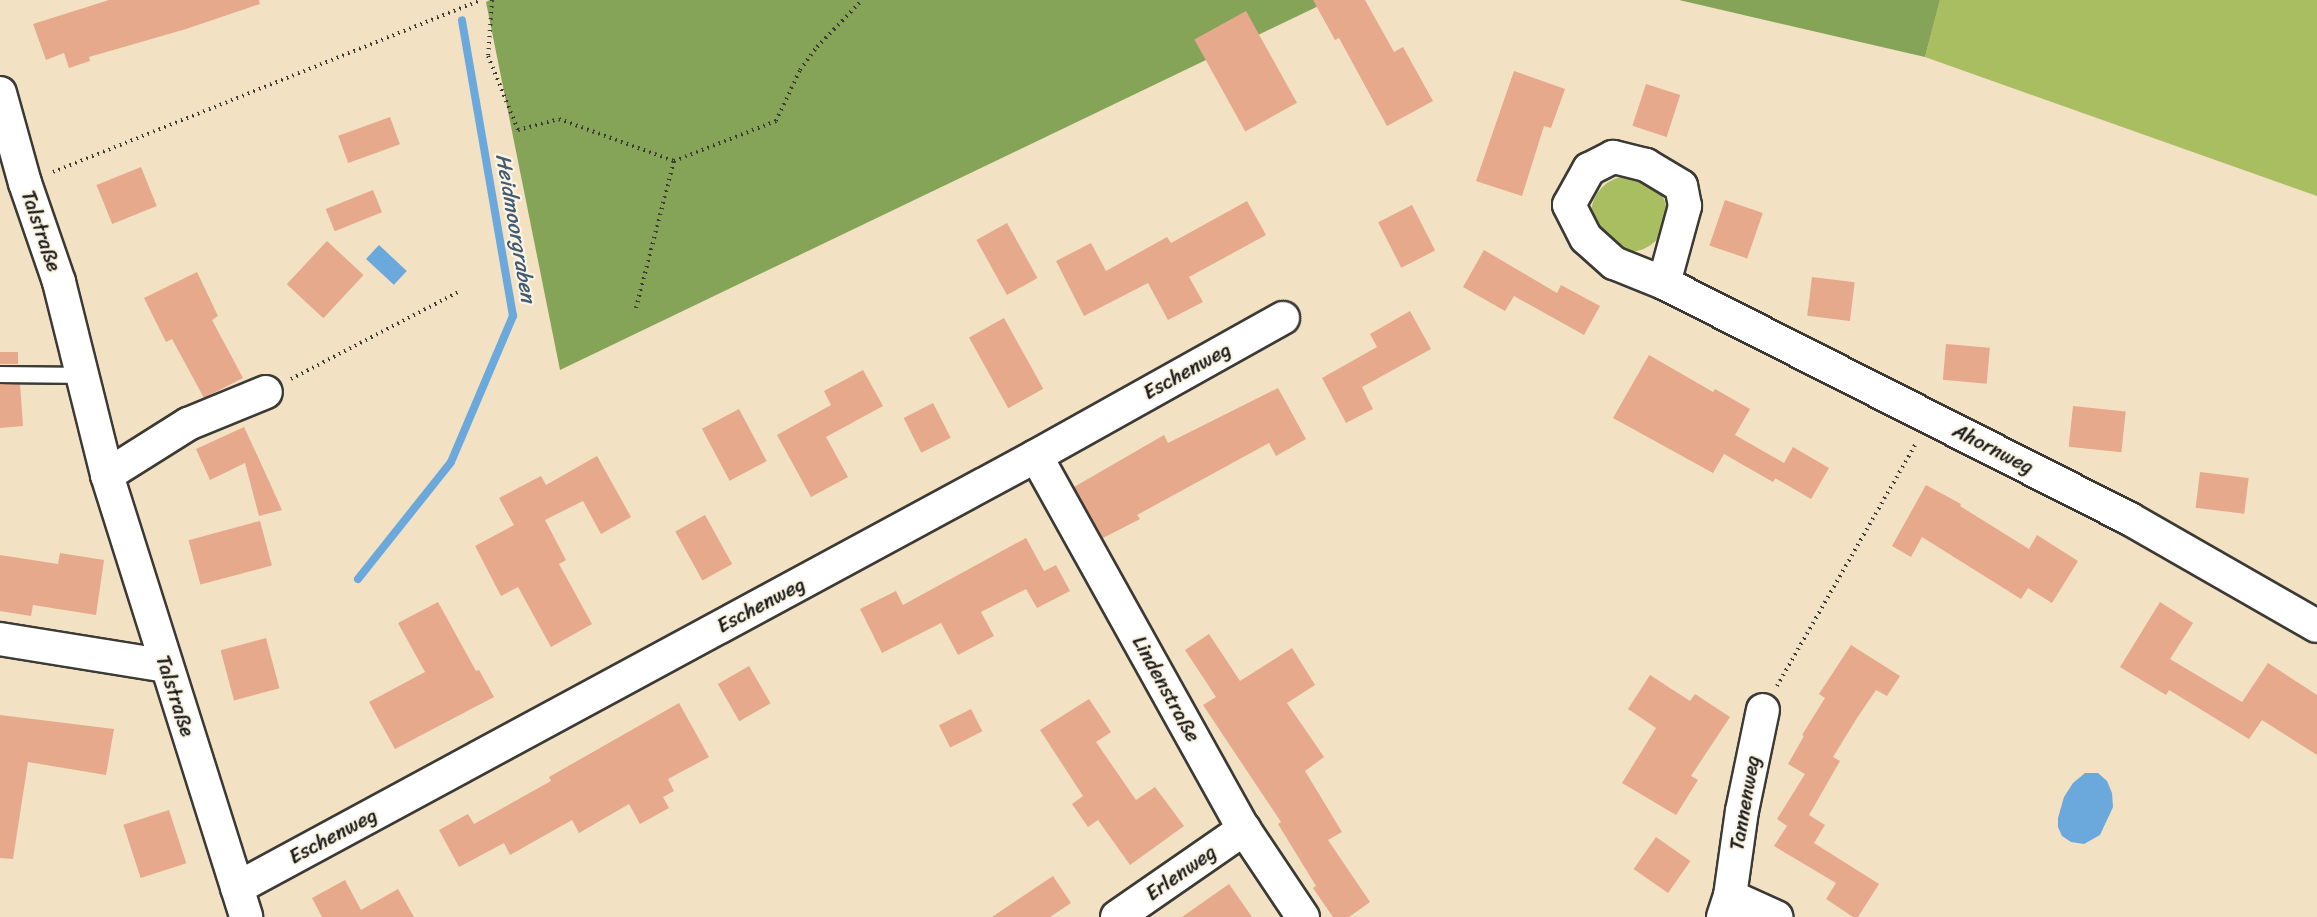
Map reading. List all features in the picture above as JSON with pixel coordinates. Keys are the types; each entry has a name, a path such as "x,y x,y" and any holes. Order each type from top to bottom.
{"street":[{"name":"Talstraße","path":"0,93 25,183 59,282 106,475 241,903"},
{"name":"Ahornweg","path":"1664,282 2130,519 2317,626"},
{"name":"Eschenweg","path":"241,903 1282,318"},
{"path":"106,475 188,424 266,392"},
{"name":"Lindenstraße","path":"1036,456 1244,829 1303,917"},
{"path":"0,639 166,666"},
{"name":"Tannenweg","path":"1763,710 1742,811 1726,906 1776,917"},
{"name":"Erlenweg","path":"1117,917 1244,829"}],"lane":[{"path":"0,374 81,375"}],"path":[{"path":"25,183 481,0"},
{"path":"492,0 488,56 518,130 559,119 674,161 776,121 800,70 817,47 862,0"},
{"path":"636,308 674,161"},
{"path":"266,392 458,292"},
{"path":"1763,710 1931,418"}],"green space":[{"path":"490,0 1331,0 560,370 486,2"},
{"path":"1679,0 1940,0 1925,57"},
{"path":"1940,0 2317,0 2317,196 1925,57"},
{"path":"1622,176 1636,176 1650,182 1661,193 1667,207 1664,229 1656,241 1636,252 1622,252 1608,246 1597,235 1591,221 1591,207 1597,193 1608,182"}],"water":[{"path":"379,245 407,271 394,285 366,259"},
{"path":"2085,773 2098,773 2107,781 2112,793 2113,807 2100,835 2084,844 2071,842 2062,836 2058,827 2058,818 2064,797 2073,783"}],"building":[{"path":"109,0 259,0 260,4 186,29 89,57 90,61 69,68 64,53 46,60 33,24"},
{"path":"1313,0 1365,0 1394,52 1403,47 1433,101 1387,126 1339,38 1335,40"},
{"path":"1246,11 1297,103 1245,131 1194,40"},
{"path":"1514,71 1565,89 1551,128 1544,126 1522,196 1476,181"},
{"path":"1646,84 1680,95 1667,137 1632,126"},
{"path":"390,117 400,144 348,163 338,136"},
{"path":"141,167 157,206 112,224 96,185"},
{"path":"373,190 382,212 335,231 326,209"},
{"path":"1725,200 1763,213 1747,258 1709,245"},
{"path":"1247,201 1266,235 1189,277 1203,302 1168,320 1148,283 1084,316 1056,261 1091,243 1106,271 1167,237 1171,243"},
{"path":"1412,205 1435,250 1401,268 1378,222"},
{"path":"1007,223 1038,278 1007,295 976,240"},
{"path":"327,241 364,275 323,318 287,284"},
{"path":"1484,250 1557,293 1561,285 1600,306 1584,335 1514,296 1505,311 1463,287"},
{"path":"197,272 218,316 212,320 243,378 204,398 172,339 166,342 144,298"},
{"path":"1812,277 1855,282 1850,321 1807,316"},
{"path":"1410,311 1431,349 1362,387 1373,409 1346,423 1322,378 1377,347 1370,334"},
{"path":"1004,318 1043,389 1008,408 969,337"},
{"path":"1946,344 1990,348 1987,384 1943,380"},
{"path":"0,352 18,352 18,364 0,364"},
{"path":"1649,355 1713,392 1715,389 1750,409 1735,435 1784,463 1793,447 1829,468 1811,499 1775,478 1773,482 1724,454 1713,473 1613,418"},
{"path":"863,370 883,406 826,437 848,477 811,497 777,435 831,405 824,391"},
{"path":"0,384 20,384 23,426 0,428"},
{"path":"1278,388 1306,439 1276,456 1269,443 1137,515 1140,519 1103,538 1074,487 1164,435 1168,443"},
{"path":"933,403 951,438 921,453 904,418"},
{"path":"2073,406 2126,412 2121,452 2069,447"},
{"path":"739,409 767,461 730,481 702,429"},
{"path":"244,427 282,510 259,516 245,463 210,480 196,449"},
{"path":"597,456 631,517 601,534 583,501 545,520 566,560 559,564 592,624 551,647 518,587 501,596 475,546 514,525 499,498 541,476 546,485"},
{"path":"2200,472 2249,478 2244,514 2196,508"},
{"path":"1926,485 1961,504 1960,506 2029,549 2037,535 2078,561 2052,603 2028,588 2021,599 1922,537 1911,557 1892,546"},
{"path":"705,515 732,564 702,580 675,531"},
{"path":"260,521 272,565 200,585 189,540"},
{"path":"1026,538 1044,571 1056,565 1070,591 1037,608 1026,589 981,612 994,636 958,655 941,623 882,653 860,609 896,591 903,605"},
{"path":"60,553 104,560 96,615 33,605 31,616 0,611 0,555 58,564"},
{"path":"438,602 476,671 479,670 494,697 395,749 369,702 425,672 398,623"},
{"path":"2160,602 2193,623 2170,659 2242,702 2268,663 2317,695 2317,755 2262,720 2249,739 2169,690 2166,695 2120,667"},
{"path":"1209,634 1240,681 1292,648 1315,685 1287,703 1324,757 1305,771 1342,832 1328,840 1370,902 1349,917 1333,917 1313,888 1316,886 1278,824 1281,822 1203,705 1216,697 1185,650"},
{"path":"266,638 279,688 234,700 221,650"},
{"path":"1851,645 1900,676 1887,696 1876,690 1857,718 1833,757 1840,761 1809,815 1825,825 1814,843 1879,884 1858,917 1853,917 1826,899 1836,883 1774,846 1787,826 1777,819 1805,774 1788,764 1804,736 1802,735 1825,698 1819,694"},
{"path":"749,666 770,703 739,721 718,684"},
{"path":"1650,675 1690,701 1695,694 1730,717 1691,776 1698,780 1676,815 1622,783 1656,728 1628,709"},
{"path":"1089,699 1111,732 1096,742 1136,800 1155,787 1184,826 1130,865 1098,820 1088,827 1072,804 1083,796 1040,730"},
{"path":"679,703 709,757 668,779 674,791 663,797 669,808 640,824 629,804 579,833 572,820 510,855 504,843 459,867 439,830 468,814 474,824 551,781 549,777"},
{"path":"971,709 982,731 950,748 939,725"},
{"path":"0,715 114,729 106,775 28,762 13,859 0,858"},
{"path":"169,810 186,863 141,878 123,825"},
{"path":"1656,837 1690,861 1668,893 1634,869"},
{"path":"1053,876 1071,903 1050,917 992,917"},
{"path":"345,880 361,910 398,889 414,917 322,917 312,898"},
{"path":"1229,884 1252,917 1182,917"}],"waterway":[{"name":"Heidmoorgraben","path":"358,579 451,462 513,316 462,20"}]}
